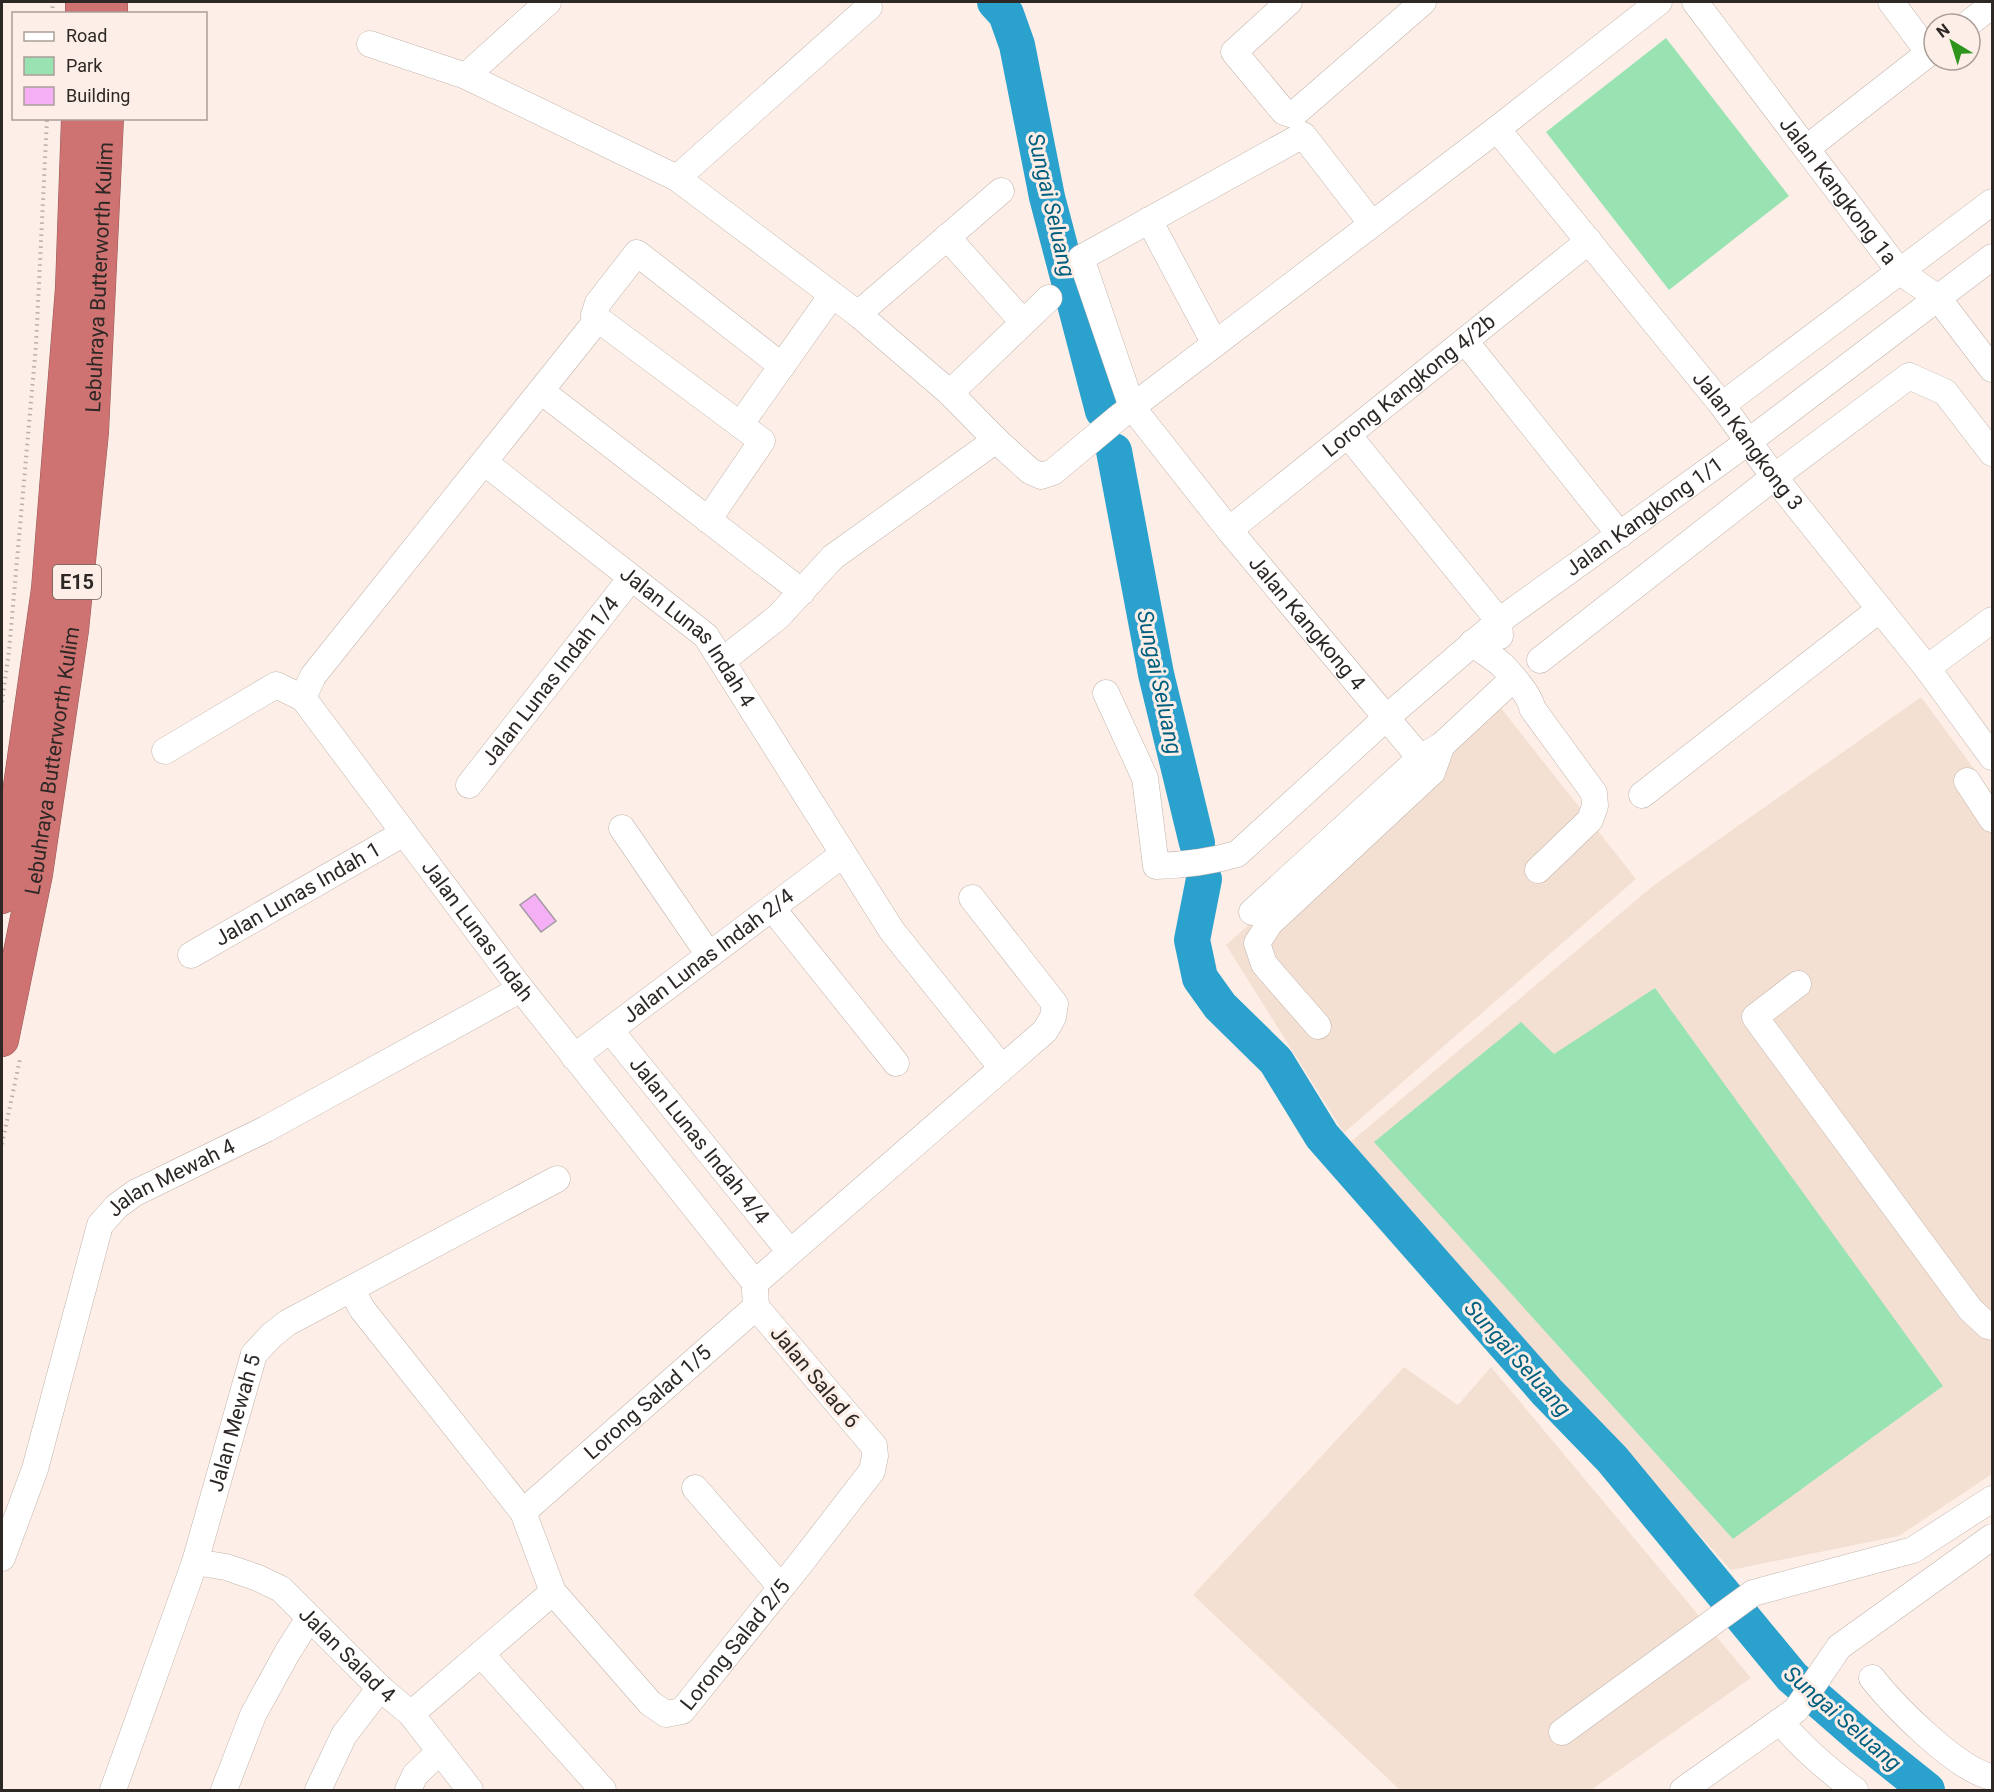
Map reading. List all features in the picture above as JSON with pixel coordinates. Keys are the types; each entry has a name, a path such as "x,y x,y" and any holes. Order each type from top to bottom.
{"highway":[{"name":"Lebuhraya Butterworth Kulim","path":"2,897 11,849 48,589 72,288 78,120"},
{"name":"Lebuhraya Butterworth Kulim","path":"2,1040 36,874 72,630 92,432 107,120"}],"street":[{"path":"466,76 548,2"},
{"path":"1288,2 1234,52 1284,112 1293,115 1423,2"},
{"path":"370,44 466,76 677,178 858,314 950,393 1030,471 1041,476 1053,472 1126,412 1497,129 1659,2"},
{"name":"Jalan Kangkong 1a","path":"1695,2 1899,272 1938,298 1992,369"},
{"path":"1891,2 1922,40"},
{"path":"677,178 869,7"},
{"path":"1807,148 1922,58"},
{"name":"Jalan Kangkong 3","path":"1497,129 1722,405 1774,477 1927,668 1992,757"},
{"path":"1215,344 1149,220 1304,135 1372,224"},
{"path":"858,314 1001,191"},
{"path":"1722,405 1992,202"},
{"name":"Jalan Kangkong 4","path":"1149,220 1081,258 1126,412 1426,765"},
{"path":"948,237 1023,322"},
{"name":"Lorong Kangkong 4/2b","path":"1229,531 1589,241"},
{"path":"708,520 762,441 598,319 594,315 598,303 637,253 782,366"},
{"name":"Jalan Kangkong 1/1","path":"1106,693 1145,778 1156,866 1215,861 1237,854 1386,718 1499,621 1748,442 1992,257"},
{"path":"740,425 832,295"},
{"path":"950,393 1048,297"},
{"path":"303,698 313,676 598,319"},
{"path":"1465,341 1620,535"},
{"path":"1540,660 1774,477 1909,376 1945,392 1992,453"},
{"path":"541,391 802,592"},
{"path":"1318,1026 1264,964 1257,943 1270,923 1426,765 1442,745 1482,708 1508,672 1499,621 1348,435"},
{"path":"722,661 778,617 833,557 996,440"},
{"name":"Jalan Lunas Indah 4","path":"484,462 706,636 892,931 1002,1068"},
{"name":"Jalan Lunas Indah 1/4","path":"469,785 631,578"},
{"path":"1642,795 1880,609"},
{"path":"1927,668 1992,620"},
{"path":"1472,643 1508,672 1531,701 1532,708 1594,793 1595,806 1590,820 1538,870"},
{"name":"Jalan Lunas Indah","path":"165,751 276,686 303,698 521,989 755,1295"},
{"path":"1482,708 1532,708"},
{"path":"1252,912 1426,765"},
{"path":"1967,781 1992,819"},
{"path":"622,828 709,955"},
{"name":"Jalan Lunas Indah 1","path":"190,955 404,833"},
{"name":"Jalan Lunas Indah 2/4","path":"574,1057 842,855"},
{"name":"Lorong Salad 1/5","path":"523,1512 755,1295 790,1252 1045,1031 1053,1017 1055,1004 972,898"},
{"path":"772,908 896,1063"},
{"path":"1798,984 1755,1017 1970,1309 1992,1327"},
{"name":"Jalan Mewah 4","path":"2,1558 35,1469 100,1226 117,1206 135,1193 266,1129 521,989"},
{"name":"Jalan Lunas Indah 4/4","path":"610,1030 790,1252"},
{"name":"Jalan Mewah 5","path":"113,1791 195,1562 254,1354 287,1323 557,1179"},
{"name":"Lorong Salad 2/5","path":"352,1290 362,1309 523,1512 553,1592 650,1703 666,1714 682,1711 782,1587 872,1471 874,1446"},
{"name":"Jalan Salad 6","path":"755,1295 874,1446"},
{"path":"695,1488 782,1587"},
{"path":"1562,1732 1753,1593 1914,1550 1989,1510"},
{"path":"1683,1791 1788,1715 1839,1647 1992,1537"},
{"name":"Jalan Salad 4","path":"195,1562 226,1567 281,1589 380,1688 411,1714 470,1791"},
{"path":"411,1714 553,1592"},
{"path":"224,1791 253,1715 309,1618"},
{"path":"481,1654 603,1791"},
{"path":"1872,1678 1890,1701 1962,1764 1980,1774 1992,1777"},
{"path":"318,1791 344,1735 380,1688"},
{"path":"1788,1715 1801,1744 1855,1791"},
{"path":"408,1791 415,1775 440,1751"}],"path":[{"path":"2,702 9,651 35,356 47,120"}],"shaded area":[{"path":"1921,697 1992,793 1992,1474 1899,1536 1731,1570 1347,1145 1654,885"},
{"path":"1497,703 1636,879 1344,1133 1226,945"},
{"path":"1404,1367 1458,1405 1491,1367 1751,1678 1591,1790 1400,1790 1193,1595"}],"green space":[{"path":"1666,38 1789,196 1669,290 1546,132"},
{"path":"1655,988 1943,1386 1733,1539 1374,1142 1521,1022 1554,1054"}],"building":[{"path":"535,894 556,921 541,932 520,905"}],"waterway":[{"name":"Sungai Seluang","path":"995,2 1006,14 1017,45 1047,197 1103,411"},
{"name":"Sungai Seluang","path":"1114,451 1156,674 1197,843"},
{"name":"Sungai Seluang","path":"1204,879 1192,940 1200,978 1220,1006 1276,1061 1322,1136 1547,1392 1612,1459 1792,1677 1862,1738 1927,1790"}]}
